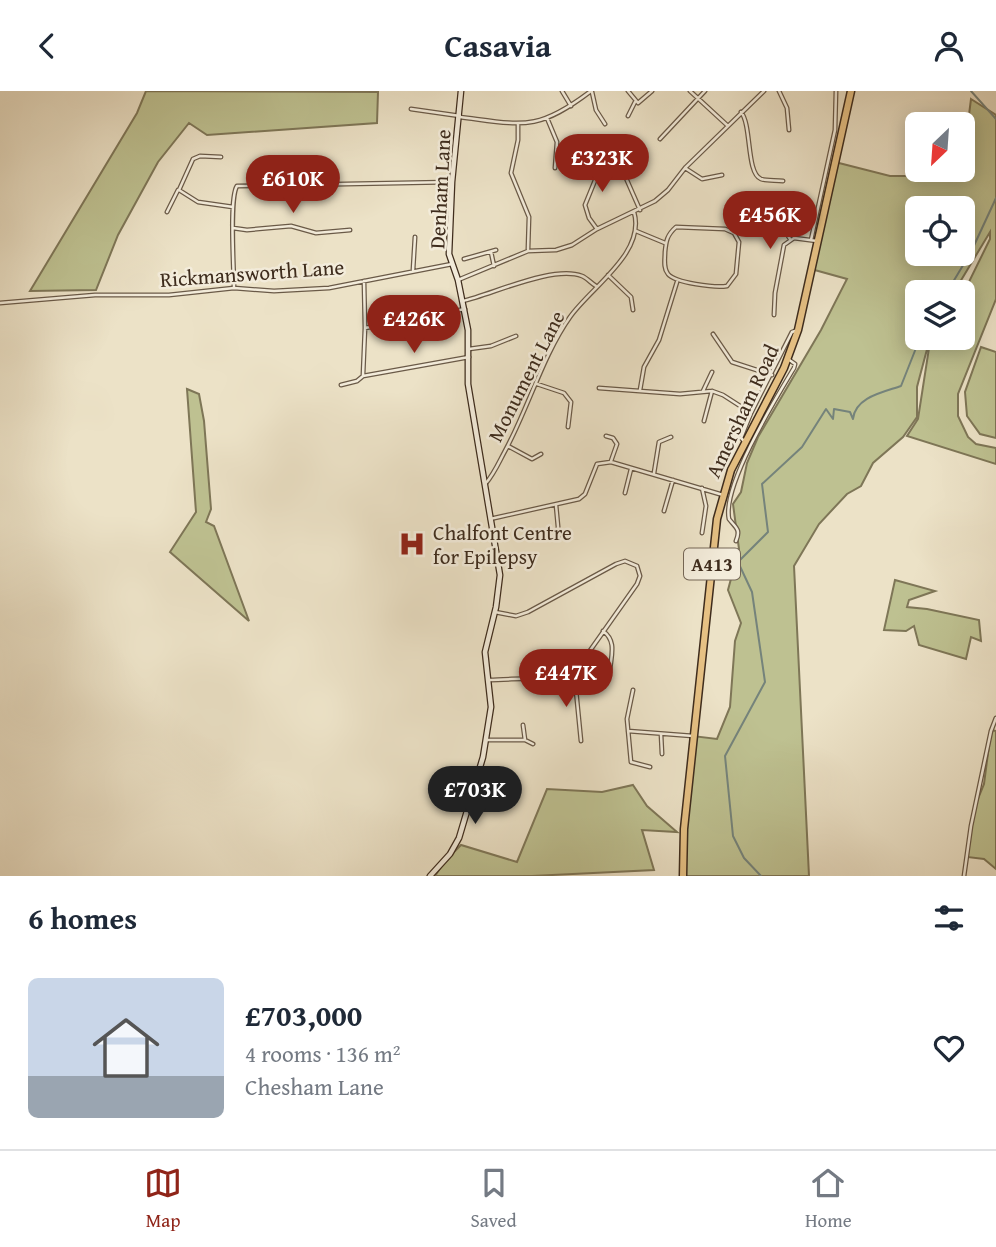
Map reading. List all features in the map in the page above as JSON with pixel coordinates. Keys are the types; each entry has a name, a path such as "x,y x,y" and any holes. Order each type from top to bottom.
{"highway":[{"name":"Amersham Road","path":"683,876 684,829 717,519 731,470 787,358 798,330 814,240 851,91"}],"street":[{"name":"Denham Lane","path":"453,263 449,254 452,182 461,91"},
{"path":"562,91 570,106"},
{"path":"460,117 527,124 547,118 591,91 596,110 605,124"},
{"path":"628,91 635,102"},
{"path":"635,102 641,102 652,91"},
{"path":"690,91 728,126"},
{"path":"660,139 705,91"},
{"path":"458,280 528,251 556,250 572,245 597,229 655,201 764,91"},
{"path":"779,91 787,108 789,130"},
{"path":"774,315 784,245 790,239 814,240 835,130 836,91"},
{"path":"628,117 635,102"},
{"name":"Denham Lane","path":"411,110 460,117"},
{"path":"741,112 747,118 747,136 755,174 762,179 783,181"},
{"path":"547,118 557,142 555,167"},
{"path":"517,124 518,140 511,173 529,217 528,251"},
{"path":"597,229 585,205 607,151 615,153 640,210"},
{"path":"167,212 193,159 200,156 221,157"},
{"path":"685,168 702,179 722,175"},
{"path":"234,288 233,207 237,186 452,182"},
{"path":"179,190 198,202 233,207"},
{"path":"634,212 636,230 666,243"},
{"path":"233,228 247,230 291,226 316,233 350,230"},
{"path":"676,227 725,229 734,233 738,242 736,274 727,286 677,280 669,276 665,267 668,234 676,227"},
{"path":"783,228 790,239"},
{"name":"Monument Lane","path":"484,485 491,478 508,446 570,317 631,245 636,230"},
{"path":"413,270 415,237"},
{"path":"464,259 494,251 494,266"},
{"path":"430,876 450,854 459,838 487,740 491,707 485,652 495,612 500,575 468,384 469,349 465,309 453,263"},
{"name":"Rickmansworth Lane","path":"0,303 95,295 169,295 234,288 274,291 329,288 453,263"},
{"path":"463,301 516,283 566,273 583,277 597,287"},
{"path":"608,275 631,297 633,310"},
{"path":"640,390 644,367 659,339 677,280"},
{"path":"363,376 364,281"},
{"path":"365,328 465,309"},
{"path":"744,441 741,434 751,413 792,332 798,330"},
{"path":"713,334 732,362 772,376"},
{"path":"469,349 491,347 516,335"},
{"path":"341,385 357,381 363,376 469,357"},
{"path":"736,541 738,530 729,519 729,504 753,440 794,368 795,364 787,358"},
{"path":"703,391 712,372"},
{"path":"537,384 564,393 571,402 568,427"},
{"path":"599,388 680,394 712,391 751,413"},
{"path":"704,421 712,391"},
{"path":"606,436 613,438 617,444 611,462"},
{"path":"654,473 659,442 671,437"},
{"path":"508,446 532,459 541,454"},
{"path":"489,519 579,499 585,494 597,464 611,462 723,495"},
{"path":"625,493 632,468"},
{"path":"664,511 673,479"},
{"path":"702,488 706,506 702,533"},
{"path":"556,505 559,537"},
{"path":"490,680 571,672 577,669 640,576 637,566 625,561 587,578 528,613 516,616 495,612"},
{"path":"603,631 609,635 612,643 610,670"},
{"path":"571,672 575,680 581,741"},
{"path":"633,690 628,731 631,762 650,767"},
{"path":"964,876 990,731 996,718"},
{"path":"523,725 524,740"},
{"path":"628,731 693,736"},
{"path":"661,734 662,754"},
{"path":"487,740 524,740 533,744"}],"green space":[{"path":"146,91 378,92 377,123 207,135 189,123 158,162 118,235 96,290 30,291 137,113"},
{"path":"971,99 996,115 996,299 958,394 958,416 968,437 976,444 996,448 996,464 907,436 918,419 929,350 975,350 975,280 970,280 990,239 990,232 975,257 975,196 905,196 905,266 970,266 961,280 905,280 905,350 927,350 917,387 917,417 903,437 873,463 861,486 847,494 819,524 794,566 809,876 683,876 693,736 717,739 730,707 735,641 741,623 728,590 739,549 733,504 741,492 747,463 758,437 821,330 847,279 811,269 835,162 890,176 905,176 905,182 975,182 975,112 969,112"},
{"path":"981,347 996,352 996,438 980,434 967,416 965,392"},
{"path":"187,389 199,394 204,421 211,509 206,522 214,526 249,621 170,552 196,512"},
{"path":"895,580 935,591 909,600 907,607 979,620 981,641 971,637 966,659 919,645 914,626 906,631 884,630"},
{"path":"991,730 996,731 996,869 984,859 967,857 975,806 984,784"},
{"path":"633,785 647,806 677,832 642,830 654,870 532,876 435,876 461,845 517,862 547,789 602,792"}],"waterway":[{"path":"971,91 996,119"},
{"path":"954,280 971,252 996,198"},
{"path":"761,876 744,858 733,836 725,756 765,682 752,592 738,562 768,532 762,484 802,447 826,409 833,419 834,409 850,412 853,419 859,405 865,400 901,386 915,350"}],"place":[{"name":"Chalfont Centre for Epilepsy","path":"412,544"}]}
